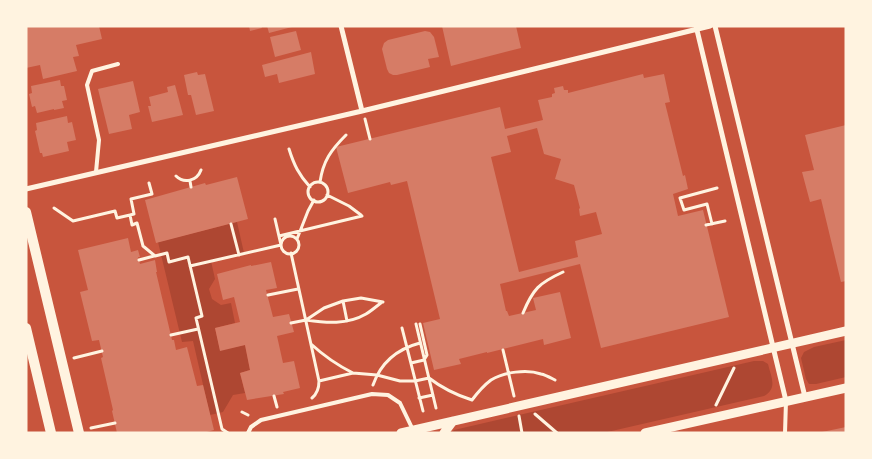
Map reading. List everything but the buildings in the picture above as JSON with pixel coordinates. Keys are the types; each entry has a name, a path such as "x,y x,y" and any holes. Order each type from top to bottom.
{"main road":[{"path":"26,212 80,433"},
{"path":"26,328 51,433"}],"street":[{"path":"341,26 362,111"},
{"path":"26,189 362,111 710,26"},
{"path":"715,26 805,397"},
{"path":"696,28 786,401"},
{"path":"401,433 846,331"},
{"path":"645,433 846,388"},
{"path":"444,433 453,421"}],"lane":[{"path":"96,172 99,140 87,84 92,71 118,64"},
{"path":"248,433 250,427 261,420 372,394 388,395 400,403 413,430"},
{"path":"785,433 786,401"}],"path":[{"path":"362,111 370,139"},
{"path":"320,182 322,170 328,156 346,135"},
{"path":"289,149 294,165 310,187"},
{"path":"176,176 179,180 185,181 195,179 200,175 201,170"},
{"path":"190,180 192,187"},
{"path":"320,182 327,188 327,195 326,198 320,201 314,200 309,196 309,190 314,183 320,182"},
{"path":"54,208 73,221 115,211 117,218 134,214 131,199 152,194 149,183"},
{"path":"712,224 707,204 684,210 680,198 717,188"},
{"path":"278,236 362,216 349,206 327,195"},
{"path":"275,219 278,236 284,252 296,252 299,244 297,239 314,200"},
{"path":"130,215 132,224 137,223 143,246 155,256"},
{"path":"706,225 725,221"},
{"path":"231,224 239,255"},
{"path":"281,245 282,240 286,237 292,236 297,239"},
{"path":"190,266 281,245"},
{"path":"139,260 167,253 169,262 188,257 202,316 196,318 198,329 221,431 228,433"},
{"path":"291,253 319,381 316,395 309,401"},
{"path":"523,313 529,298 537,287 563,272"},
{"path":"268,295 298,288"},
{"path":"291,323 306,320 328,323 348,321 366,314 383,302 362,298 343,300 324,308 306,320"},
{"path":"343,300 348,321"},
{"path":"411,363 424,360 427,355 418,324 420,344 424,360 429,378 436,408"},
{"path":"402,328 423,411"},
{"path":"171,335 198,329"},
{"path":"311,344 322,355 338,366 354,373"},
{"path":"372,394 373,383 382,366 407,347 420,344"},
{"path":"503,350 520,405 522,433"},
{"path":"73,358 102,351"},
{"path":"708,418 741,354"},
{"path":"319,381 354,373 378,375 400,381 429,378 459,396 472,400 493,379 509,374 526,371 541,374 555,380"},
{"path":"420,398 433,395"},
{"path":"274,396 277,408"},
{"path":"520,405 557,433"},
{"path":"270,410 285,406"},
{"path":"242,412 248,415 253,414"},
{"path":"245,420 248,415"},
{"path":"91,428 115,423"}],"shaded area":[{"path":"237,222 244,253 211,261 215,279 209,289 212,299 221,305 231,303 235,323 215,328 220,350 245,345 250,370 240,373 245,393 233,395 223,412 210,415 193,341 182,342 158,242"},
{"path":"846,340 846,377 809,384 801,358 804,352 814,347"},
{"path":"754,361 763,361 768,364 772,378 771,389 764,396 603,433 451,433 454,430"}]}
